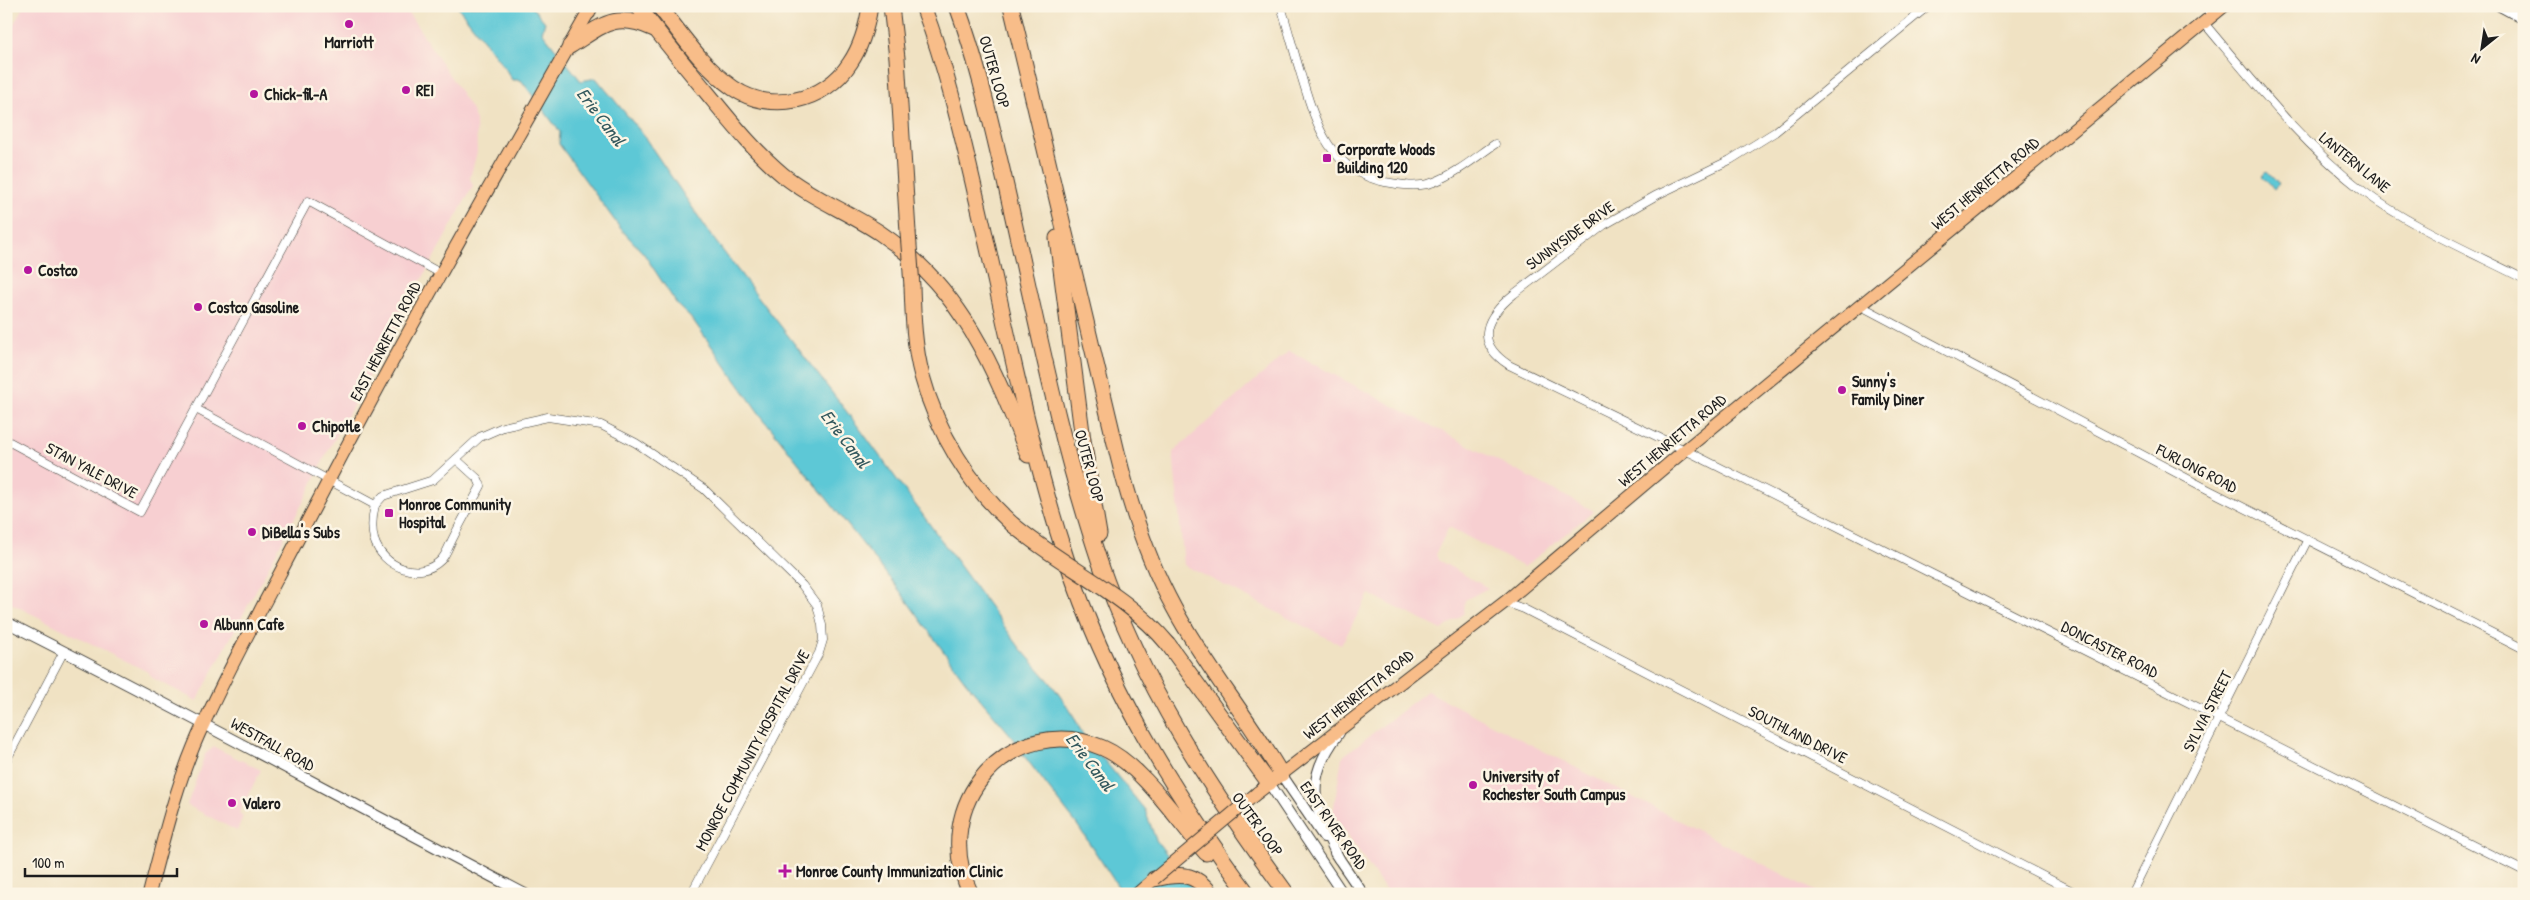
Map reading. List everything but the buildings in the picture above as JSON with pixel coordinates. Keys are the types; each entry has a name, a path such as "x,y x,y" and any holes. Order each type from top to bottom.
{"highway":[{"path":"638,6 735,127 773,167 813,196 860,220 890,240 921,265 957,305 978,338 998,380 1099,646 1140,731 1188,811 1248,894"},
{"path":"660,6 701,59 726,83 752,97 778,102 796,100 814,94 830,85 844,72 860,46 870,6"},
{"path":"891,6 897,58 917,351 926,388 936,416 974,482 1012,524 1040,547 1126,604 1168,644 1263,788"},
{"path":"923,6 958,121 1035,450 1060,541"},
{"name":"OUTER LOOP","path":"957,6 992,127 1069,456 1089,527 1107,580 1139,658 1178,732 1226,811 1287,894"},
{"path":"1011,6 1121,470 1143,541 1157,575 1183,624 1281,774"},
{"path":"570,46 601,27 621,20 638,22 656,30"},
{"path":"1042,138 1060,254 1086,455 1107,580"},
{"path":"971,894 961,867 958,838 964,808 978,783 993,767 1011,754 1031,745 1057,740 1079,741 1098,746 1117,756 1135,770 1240,894"},
{"path":"1154,879 1174,876 1192,877 1204,884 1211,894"}],"main road":[{"name":"WEST HENRIETTA ROAD","path":"1137,894 1263,788 1505,602 2207,15 2224,6"},
{"name":"EAST HENRIETTA ROAD","path":"149,894 171,814 204,723 329,480 440,274 590,8"}],"street":[{"path":"1281,6 1314,118 1321,134 1338,157 1350,167 1378,180 1409,185 1423,185 1449,175 1495,144"},
{"name":"SUNNYSIDE DRIVE","path":"1685,450 1502,360 1488,342 1487,327 1490,318 1507,300 1604,225 1657,195 1730,160 1775,132 1928,6"},
{"path":"2500,6 2524,18"},
{"name":"LANTERN LANE","path":"2207,15 2280,112 2312,146 2365,192 2424,228 2524,279"},
{"name":"STAN YALE DRIVE","path":"6,440 140,512 308,201 440,274"},
{"name":"FURLONG ROAD","path":"1861,306 2307,541 2524,649"},
{"path":"196,408 375,505 371,521 374,540 380,553 390,564 413,571 428,568 441,560 480,486 478,479 456,459"},
{"name":"MONROE COMMUNITY HOSPITAL DRIVE","path":"375,505 383,496 433,480 480,437 523,421 548,417 601,425 636,443 704,489 802,585 817,605 823,640 814,667 691,894"},
{"name":"DONCASTER ROAD","path":"1685,450 2524,871"},
{"name":"SYLVIA STREET","path":"2131,894 2307,541"},
{"name":"SOUTHLAND DRIVE","path":"1505,602 1524,609 2078,894"},
{"name":"WESTFALL ROAD","path":"6,622 204,723 525,894"},
{"path":"6,760 64,651"},
{"path":"1339,859 1320,815 1314,783 1322,758 1345,726"},
{"name":"EAST RIVER ROAD","path":"1281,774 1363,894"},
{"name":"EAST RIVER ROAD","path":"1263,788 1343,894"}],"shaded area":[{"path":"24,6 404,6 471,108 476,121 477,152 470,178 473,186 326,455 309,491 197,701 151,677 148,672 6,601 6,37"},
{"path":"1289,351 1594,511 1524,567 1449,527 1436,553 1438,560 1488,588 1465,600 1464,613 1442,630 1369,594 1341,645 1184,565 1173,452"},
{"name":"University of Rochester South Campus","path":"1427,691 1821,894 1388,894 1333,813 1342,757"},
{"path":"214,747 261,770 239,813 243,816 237,831 187,805 205,754"}],"water":[{"name":"Erie Canal","path":"457,6 531,6 545,22 542,32 581,81 596,78 641,132 713,238 860,429 1020,648 1050,682 1072,713 1089,747 1104,760 1145,810 1156,840 1197,894 1123,894 1078,826 1018,748 1014,739 965,681 899,590 759,413 693,320 678,306 644,254 620,228 559,144 560,132 521,80 512,80 505,68"},
{"path":"2267,172 2279,184 2274,189 2262,177"}],"place":[{"name":"Marriott","path":"349,24"},
{"name":"REI","path":"406,90"},
{"name":"Chick-fil-A","path":"254,94"},
{"name":"Corporate Woods Building 120","path":"1327,158"},
{"name":"Costco","path":"28,270"},
{"name":"Costco Gasoline","path":"198,307"},
{"name":"Sunny's Family Diner","path":"1842,390"},
{"name":"Chipotle","path":"302,426"},
{"name":"Monroe Community Hospital","path":"389,513"},
{"name":"DiBella's Subs","path":"252,532"},
{"name":"Albunn Cafe","path":"204,624"},
{"name":"University of Rochester South Campus","path":"1473,785"},
{"name":"Valero","path":"232,803"},
{"name":"Monroe County Immunization Clinic","path":"785,871"}]}
